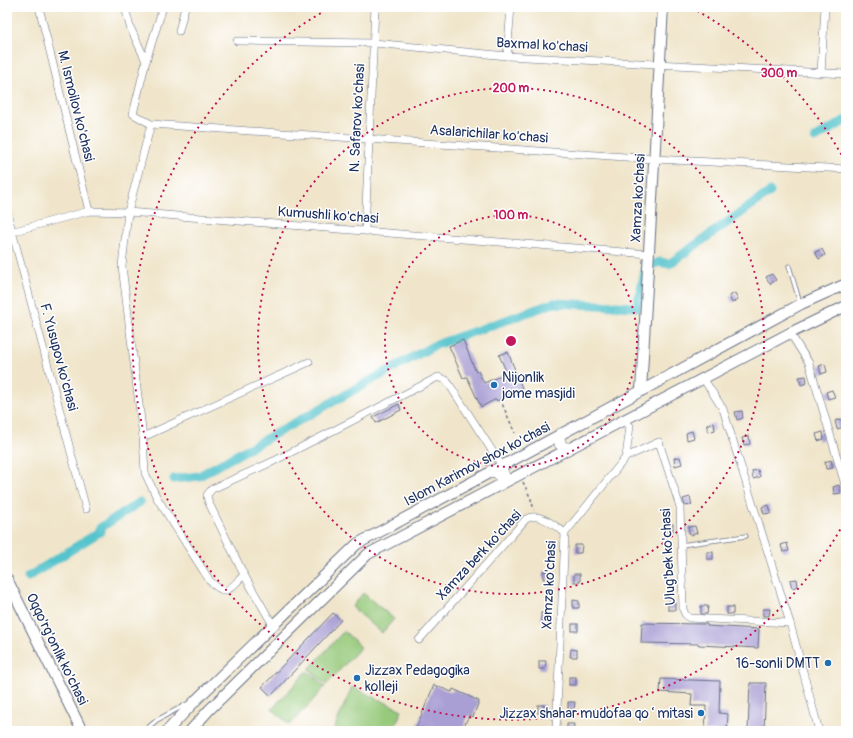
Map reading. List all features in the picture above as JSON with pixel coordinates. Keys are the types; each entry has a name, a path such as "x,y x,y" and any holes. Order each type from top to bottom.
{"main road":[{"name":"Xamza ko'chasi","path":"642,391 663,7"},
{"name":"Islom Karimov shox ko'chasi","path":"167,731 197,699 357,544 801,304 846,284"},
{"name":"Islom Karimov shox ko'chasi","path":"190,731 209,710 368,554 703,378 846,306"},
{"path":"562,434 559,438 560,444 565,448 569,448"},
{"path":"491,472 497,472 501,477 501,483 504,483"},
{"name":"Oqqo'rg'onlik ko'chasi","path":"7,579 82,731"}],"street":[{"name":"M. Ismoilov ko'chasi","path":"39,7 89,211"},
{"path":"125,7 130,27 146,61"},
{"path":"146,61 163,7"},
{"path":"179,31 185,7"},
{"name":"N. Safarov ko'chasi","path":"365,230 375,7"},
{"path":"507,56 511,7"},
{"path":"821,73 825,7"},
{"name":"Baxmal ko'chasi","path":"237,41 374,43 507,56 846,74"},
{"name":"Asalarichilar ko'chasi","path":"146,61 133,114 151,124 654,159 846,169"},
{"path":"151,124 128,212 122,266 143,437 145,473 157,498 210,581 220,590 224,591 228,590 244,575"},
{"name":"Kumushli ko'chasi","path":"10,233 89,211 128,212 365,230 648,262"},
{"name":"F. Yusupov ko'chasi","path":"7,212 10,233 86,509"},
{"path":"790,333 809,364 846,488"},
{"path":"143,437 309,362"},
{"path":"273,626 244,575 208,501 207,495 209,492 274,461 434,378 441,377 446,380 502,466 504,483"},
{"path":"703,378 723,409 790,623 819,731"},
{"path":"620,422 625,422 630,426 626,457"},
{"name":"Ulug'bek ko'chasi","path":"626,457 659,442 680,507 683,609 685,614 689,618 790,623"},
{"name":"Xamza ko'chasi","path":"556,731 566,533 626,457"},
{"name":"Xamza berk ko'chasi","path":"419,640 526,520 535,516 566,533"}],"lane":[{"path":"789,266 801,304"},
{"path":"681,545 746,536"},
{"path":"144,731 157,720 197,699"}],"path":[{"path":"500,399 515,432"},
{"path":"519,474 532,499 535,516"}],"green space":[{"path":"363,593 394,619 382,633 352,607"},
{"path":"344,631 361,647 326,685 309,669"},
{"path":"307,671 325,687 290,725 272,709"},
{"path":"352,687 402,710 393,731 333,731"}],"building":[{"path":"822,249 825,255 819,259 815,252"},
{"path":"772,274 776,280 770,284 766,277"},
{"path":"735,293 738,299 732,303 729,296"},
{"path":"463,340 476,372 478,371 484,383 507,373 499,355 508,352 522,388 502,397 497,401 496,399 481,407 467,377 463,378 449,346"},
{"path":"825,364 827,372 821,374 819,366"},
{"path":"806,376 807,383 801,385 799,377"},
{"path":"832,390 835,397 828,399 826,392"},
{"path":"399,404 401,410 376,423 373,417"},
{"path":"742,411 743,418 737,420 735,412"},
{"path":"841,419 844,427 837,429 835,421"},
{"path":"714,423 715,430 709,432 707,425"},
{"path":"692,431 694,438 687,440 686,433"},
{"path":"823,432 824,439 818,441 816,434"},
{"path":"749,436 750,444 744,445 742,438"},
{"path":"680,457 682,464 675,466 674,458"},
{"path":"831,460 833,468 826,469 825,462"},
{"path":"758,470 760,477 753,479 752,471"},
{"path":"839,485 841,493 834,494 833,487"},
{"path":"690,497 692,505 685,506 683,499"},
{"path":"769,505 771,513 764,514 762,507"},
{"path":"667,524 673,524 673,531 667,531"},
{"path":"695,526 697,533 690,535 688,527"},
{"path":"787,543 789,551 783,552 781,545"},
{"path":"575,545 582,545 581,553 575,553"},
{"path":"707,552 713,552 713,559 707,559"},
{"path":"543,571 550,572 549,579 543,579"},
{"path":"574,574 580,574 580,582 574,582"},
{"path":"797,579 798,586 792,588 790,580"},
{"path":"573,600 579,601 579,608 573,608"},
{"path":"668,602 675,603 675,610 668,610"},
{"path":"701,606 708,606 707,614 701,614"},
{"path":"727,607 733,607 733,614 727,614"},
{"path":"763,609 770,609 769,616 763,616"},
{"path":"333,613 341,620 271,696 262,687"},
{"path":"541,613 548,613 548,620 541,620"},
{"path":"642,623 707,624 707,626 759,629 758,648 699,644 641,643"},
{"path":"572,624 578,624 578,631 572,631"},
{"path":"571,649 577,650 577,657 570,657"},
{"path":"539,661 546,661 545,669 539,669"},
{"path":"569,677 576,677 576,685 569,685"},
{"path":"661,679 720,681 719,713 728,714 727,731 705,731 706,706 691,706 692,694 660,692"},
{"path":"750,683 766,683 764,731 748,731"},
{"path":"434,685 452,692 453,689 479,701 473,717 469,715 462,731 423,731 416,728"},
{"path":"568,702 575,702 574,709 568,709"},
{"path":"538,705 544,705 544,713 538,713"},
{"path":"567,724 574,724 573,731 567,731"}],"waterway":[{"path":"815,138 846,120"},
{"path":"174,479 199,476 433,346 554,303 637,307 646,267 660,262 669,264 770,192"},
{"path":"28,577 101,531 100,528 140,502"}],"place":[{"name":"Nijonlik jome masjidi","path":"494,385"},
{"name":"16-sonli DMTT","path":"828,663"},
{"name":"Jizzax Pedagogika kolleji","path":"357,678"},
{"name":"Jizzax shahar mudofaa qoʻmitasi","path":"701,713"}]}
